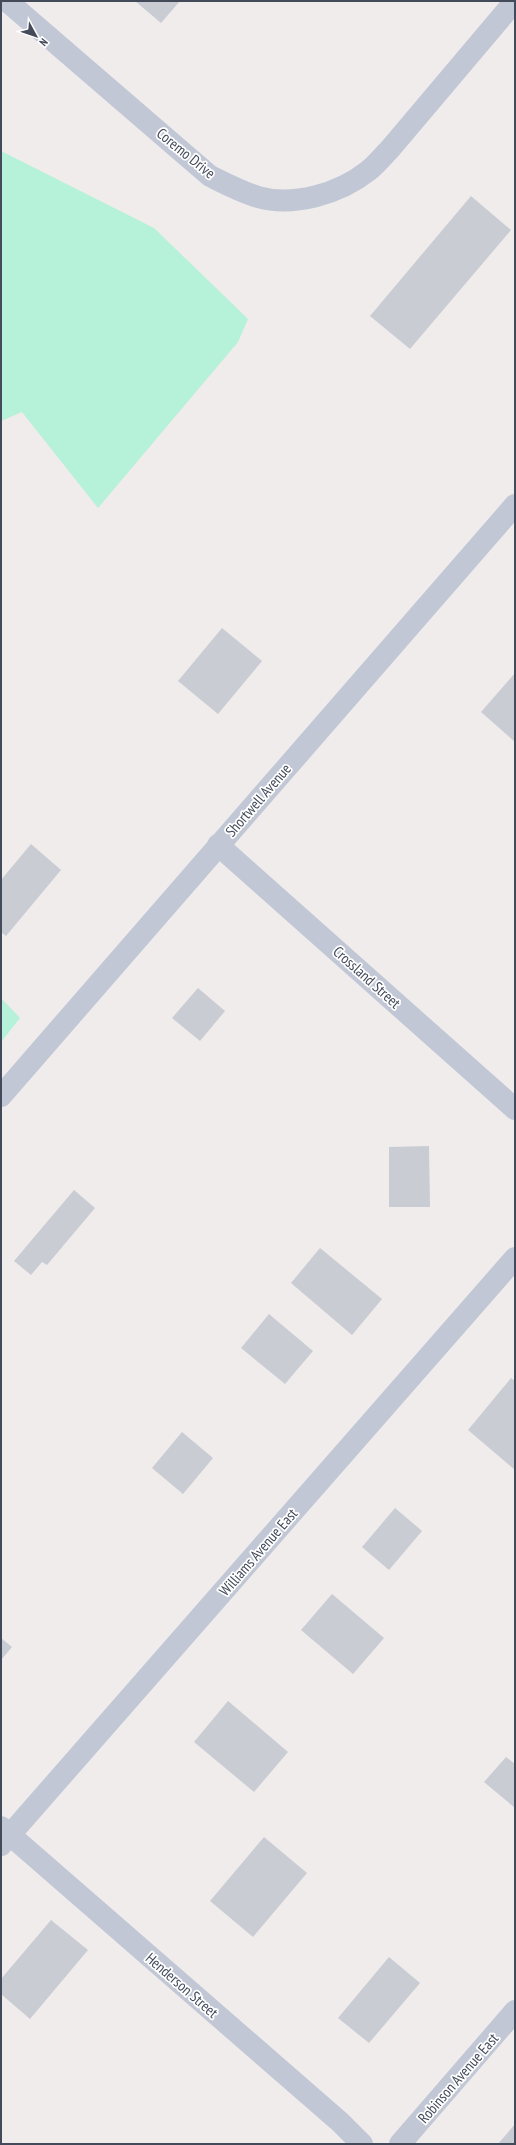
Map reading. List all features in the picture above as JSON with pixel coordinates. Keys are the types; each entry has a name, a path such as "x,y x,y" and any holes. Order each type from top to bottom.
{"street":[{"name":"Coremo Drive","path":"7,1 210,176 238,190 259,197 283,200 310,198 342,186 367,171 390,150 515,1"},
{"name":"Shortwell Avenue","path":"1,1096 515,505"},
{"name":"Crossland Street","path":"218,845 515,1109"},
{"name":"Williams Avenue East","path":"4,1836 515,1258"},
{"name":"Henderson Street","path":"4,1836 340,2122 362,2144"},
{"name":"Robinson Avenue East","path":"400,2144 515,2012"}],"green space":[{"path":"1,151 154,228 248,319 238,342 98,508 22,412 1,421"},
{"path":"1,998 20,1018 1,1042"}],"building":[{"path":"135,1 180,1 161,23"},
{"path":"471,196 511,230 410,349 370,316"},
{"path":"222,628 262,661 218,714 178,681"},
{"path":"515,673 515,742 481,712"},
{"path":"31,844 61,870 6,936 1,932 1,880"},
{"path":"198,988 225,1011 200,1041 172,1018"},
{"path":"429,1146 430,1207 389,1207 389,1147"},
{"path":"74,1190 95,1208 47,1265 42,1262 31,1275 14,1261"},
{"path":"320,1248 382,1299 352,1335 291,1283"},
{"path":"269,1314 313,1351 285,1384 241,1348"},
{"path":"511,1378 515,1381 515,1470 468,1430"},
{"path":"182,1432 213,1458 183,1494 152,1468"},
{"path":"395,1508 422,1531 389,1570 362,1547"},
{"path":"332,1594 384,1638 353,1674 301,1630"},
{"path":"1,1638 12,1647 1,1660"},
{"path":"228,1701 288,1752 254,1792 194,1742"},
{"path":"506,1757 515,1764 515,1808 484,1782"},
{"path":"264,1837 307,1873 253,1937 210,1901"},
{"path":"51,1920 88,1950 30,2019 1,1994 1,1979"},
{"path":"389,1957 420,1983 369,2043 338,2018"},
{"path":"515,2124 515,2144 498,2144"}]}
